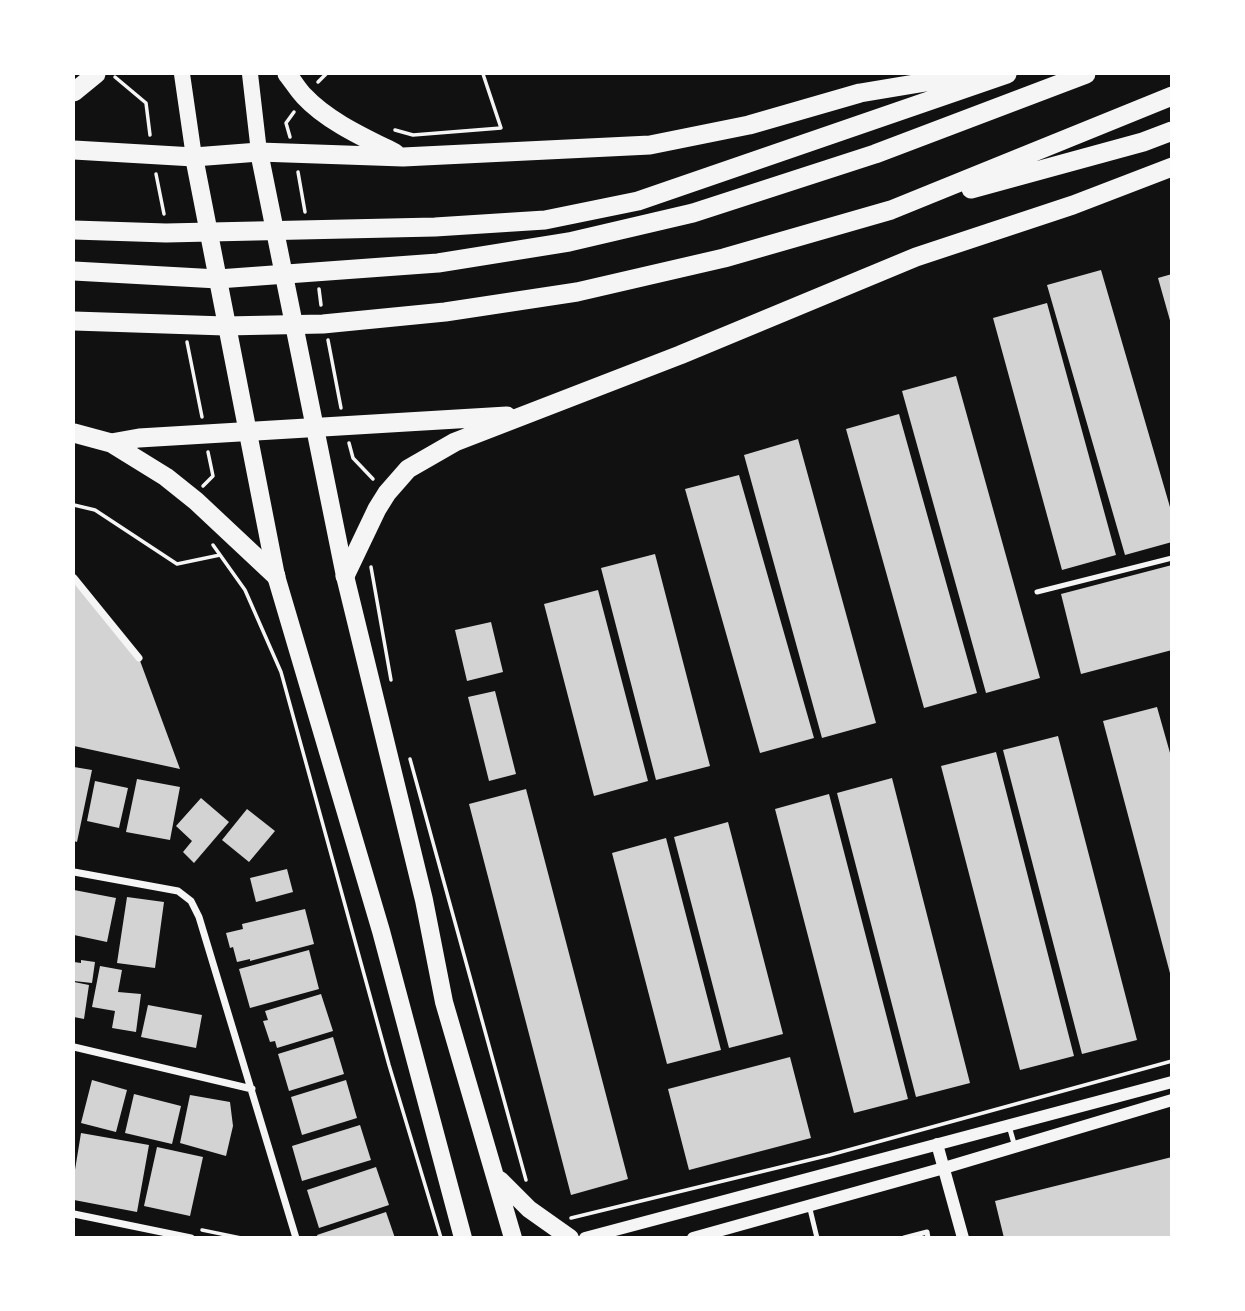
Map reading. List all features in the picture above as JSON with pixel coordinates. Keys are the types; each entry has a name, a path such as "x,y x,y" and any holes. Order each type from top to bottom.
{"highway":[{"path":"74,92 96,74"},
{"path":"288,74 304,97 355,133 403,156"},
{"path":"74,150 194,157 259,152 403,156 650,145 749,125 860,93 974,74"},
{"path":"74,230 166,233 435,227 545,220 638,201 1007,74"},
{"path":"75,271 218,279 438,263 569,242 693,213 875,154 1086,74"},
{"path":"891,210 1171,96"},
{"path":"81,322 225,326 323,324 445,312 577,292 724,258 1143,142 1171,131"},
{"path":"259,152 345,576 421,887 444,1002 513,1237"},
{"path":"194,157 276,576 381,930 463,1237"},
{"path":"345,576 387,493 408,469 455,442 680,355 916,257 1073,205 1171,166"},
{"path":"111,443 139,438 528,415"},
{"path":"74,433 111,443 166,477 276,576"},
{"path":"497,1177 529,1209 570,1237"}],"main road":[{"path":"182,74 194,157"},
{"path":"250,74 259,152"}],"street":[{"path":"74,578 139,658"},
{"path":"74,872 178,891 191,901 199,918 296,1237"},
{"path":"74,1047 252,1089"},
{"path":"585,1237 1171,1082"},
{"path":"693,1237 944,1168 1171,1100"},
{"path":"937,1144 963,1237"},
{"path":"74,1214 191,1237"}],"lane":[{"path":"1037,592 1171,558"},
{"path":"1009,1125 1014,1147"},
{"path":"809,1205 817,1237"},
{"path":"904,1237 927,1232 928,1237"}],"path":[{"path":"111,74 146,103 152,155 165,223"},
{"path":"326,74 317,83 327,90"},
{"path":"387,128 412,135 500,128 483,74"},
{"path":"304,97 286,123 295,153 307,222"},
{"path":"317,277 321,305"},
{"path":"186,332 213,476 192,498"},
{"path":"326,332 352,458 387,493"},
{"path":"74,505 95,510 177,564 220,555"},
{"path":"206,536 245,590 281,671 386,1052 441,1237"},
{"path":"371,565 393,691"},
{"path":"410,757 528,1188"},
{"path":"566,1219 830,1155 1171,1061"}],"building":[{"path":"1101,270 1172,514 1172,542 1125,555 1047,285"},
{"path":"1172,274 1172,324 1171,324 1158,278"},
{"path":"1047,303 1116,555 1062,570 993,318"},
{"path":"956,376 1040,678 986,693 902,391"},
{"path":"899,414 977,693 924,708 846,429"},
{"path":"798,439 876,723 822,738 744,455"},
{"path":"739,475 814,738 760,753 685,489"},
{"path":"655,554 710,766 656,780 601,568"},
{"path":"1172,565 1172,650 1081,674 1061,594"},
{"path":"74,578 139,658 180,769 74,746"},
{"path":"598,590 648,781 594,796 544,604"},
{"path":"491,622 503,672 467,681 455,630"},
{"path":"495,691 516,774 489,781 468,697"},
{"path":"1157,707 1172,760 1171,977 1103,721"},
{"path":"1058,736 1137,1040 1082,1054 1003,750"},
{"path":"996,752 1074,1056 1020,1070 941,766"},
{"path":"74,767 92,770 77,842 74,841"},
{"path":"892,778 970,1083 916,1097 837,793"},
{"path":"137,779 180,787 170,840 126,832"},
{"path":"95,781 128,788 119,828 87,821"},
{"path":"526,789 628,1179 571,1195 469,804"},
{"path":"829,794 908,1099 854,1113 775,809"},
{"path":"201,798 229,822 194,863 183,852 192,841 176,826"},
{"path":"247,809 275,831 249,862 222,840"},
{"path":"728,822 783,1034 729,1048 674,837"},
{"path":"666,838 721,1050 667,1064 612,853"},
{"path":"287,869 293,892 256,902 250,878"},
{"path":"74,890 116,898 107,942 74,935"},
{"path":"127,897 164,902 155,968 117,963"},
{"path":"305,909 314,944 237,962 226,933 243,929 242,924"},
{"path":"309,950 319,989 250,1008 239,969"},
{"path":"81,960 95,962 92,983 74,981 74,962 81,963"},
{"path":"100,966 122,970 118,992 141,994 136,1032 112,1028 115,1011 92,1007"},
{"path":"74,982 89,985 84,1019 74,1017"},
{"path":"321,994 333,1031 277,1048 275,1041 270,1042 263,1021 268,1020 265,1011"},
{"path":"148,1005 202,1015 196,1048 141,1037"},
{"path":"333,1037 344,1074 289,1091 278,1054"},
{"path":"790,1057 811,1138 689,1170 668,1089"},
{"path":"92,1080 127,1090 116,1132 81,1123"},
{"path":"346,1080 357,1118 302,1135 291,1097"},
{"path":"134,1094 181,1106 172,1144 125,1133"},
{"path":"190,1095 230,1102 233,1126 226,1156 180,1143"},
{"path":"360,1125 371,1160 302,1181 292,1146"},
{"path":"81,1133 149,1145 137,1212 74,1200 74,1176"},
{"path":"157,1147 203,1157 190,1216 144,1206"},
{"path":"1172,1157 1172,1238 1004,1238 995,1201"},
{"path":"376,1167 389,1205 319,1228 307,1190"},
{"path":"386,1212 395,1238 318,1238 317,1235"}]}
